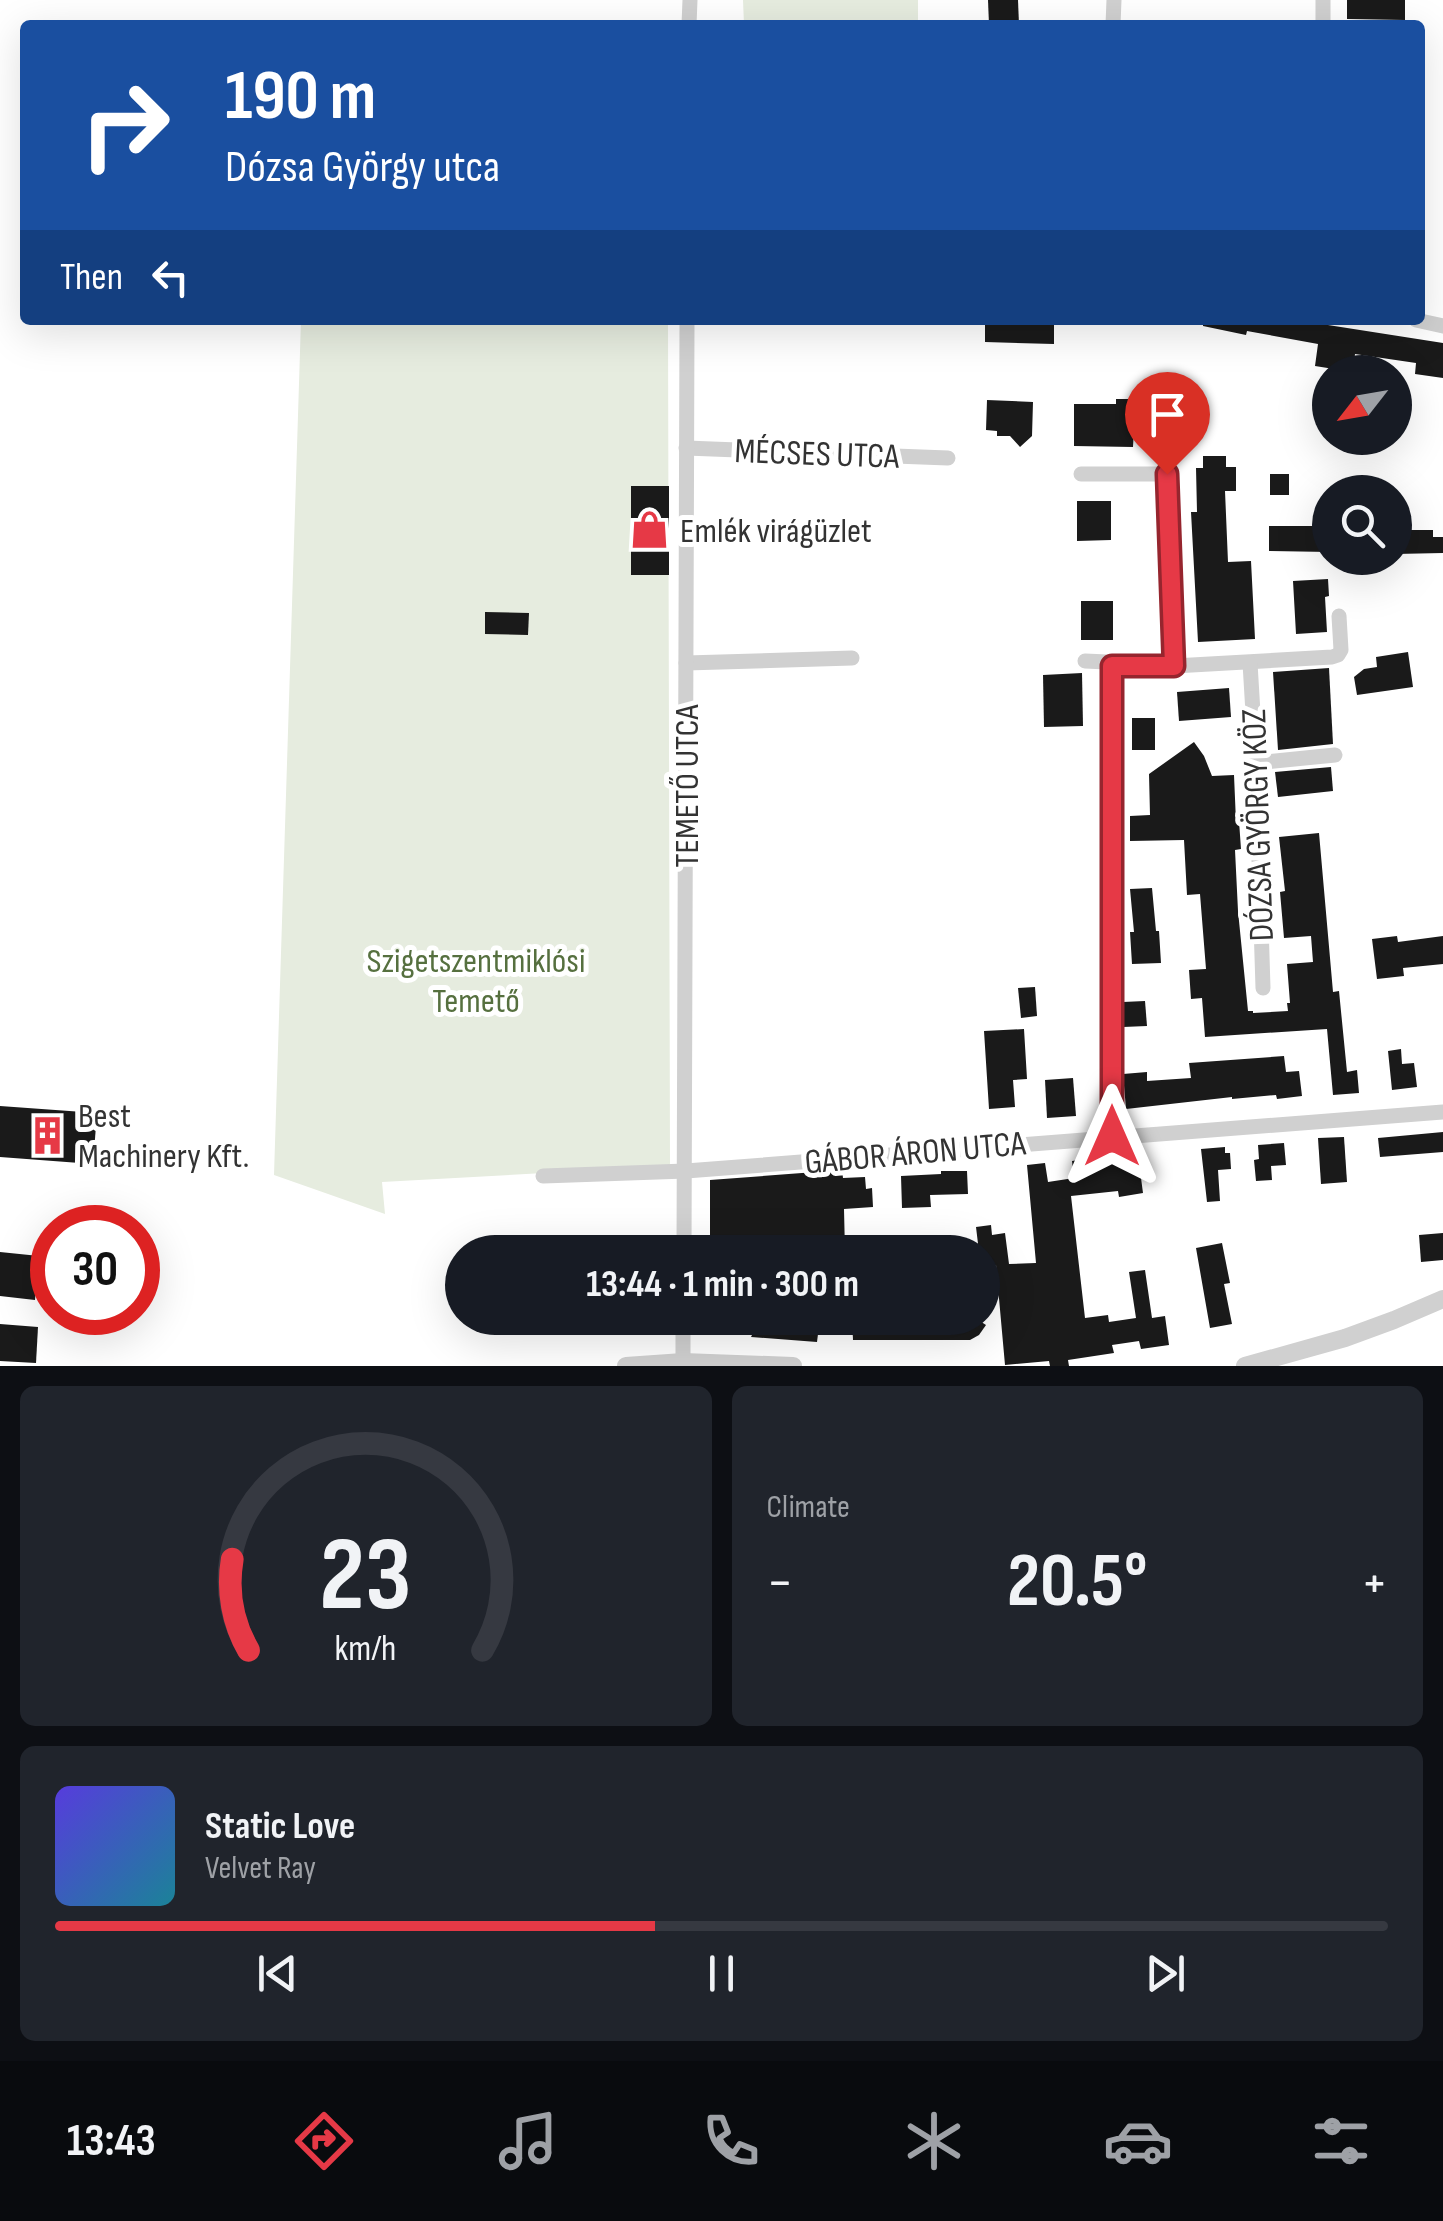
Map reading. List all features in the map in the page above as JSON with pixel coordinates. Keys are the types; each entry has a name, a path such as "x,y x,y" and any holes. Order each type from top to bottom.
{"street":[{"name":"TEMETŐ UTCA","path":"684,1235 687,325"},
{"name":"MÉCSES UTCA","path":"686,448 948,458"},
{"path":"1081,474 1167,474 1174,666"},
{"path":"1086,660 1112,666 1174,666 1338,655 1339,616"},
{"path":"686,663 852,658"},
{"name":"DÓZSA GYÖRGY KÖZ","path":"1250,663 1263,988"},
{"path":"1112,666 1112,1136"},
{"path":"1256,763 1335,754"},
{"name":"GÁBOR ÁRON UTCA","path":"542,1176 686,1171 1443,1112"},
{"path":"1245,1366 1345,1338 1443,1299"},
{"path":"682,1362 683,1335"},
{"path":"626,1366 682,1362 794,1366"}],"green space":[{"path":"743,0 918,0 918,20 744,20"},
{"name":"Szigetszentmiklósi Temető","path":"301,325 668,325 670,1166 382,1182 385,1214 274,1175"}],"building":[{"path":"988,0 1018,0 1019,20 989,20"},
{"path":"1347,0 1405,0 1405,20 1347,19"},
{"path":"985,325 1054,325 1054,344 985,342"},
{"path":"1203,325 1328,325 1443,343 1443,378 1415,374 1412,355 1316,355 1318,344 1247,331 1246,335"},
{"path":"1116,399 1144,399 1143,428 1134,428 1133,447 1074,446 1074,404 1116,404"},
{"path":"987,400 1033,402 1032,436 1020,447 1010,436 997,436 997,431 986,430"},
{"path":"1203,456 1226,456 1226,467 1236,467 1236,491 1225,491 1228,562 1251,561 1255,639 1198,642 1191,512 1197,512 1196,468 1203,468"},
{"path":"1270,474 1289,474 1289,495 1270,495"},
{"name":"Emlék virágüzlet","path":"631,486 669,486 669,575 631,575"},
{"path":"1077,501 1111,501 1111,540 1077,541"},
{"path":"1269,526 1312,526 1312,552 1269,551"},
{"path":"1412,530 1433,530 1433,537 1443,537 1443,553 1412,554"},
{"path":"1328,579 1327,632 1296,634 1293,581"},
{"path":"1081,601 1113,601 1113,640 1081,640"},
{"path":"485,612 529,613 528,635 485,634"},
{"path":"1408,652 1413,687 1357,695 1354,677 1364,669 1377,667 1376,657"},
{"path":"1329,668 1333,744 1278,750 1273,672"},
{"path":"1082,673 1083,726 1044,727 1043,675"},
{"path":"1229,688 1231,717 1179,721 1177,692"},
{"path":"1132,718 1155,718 1155,750 1132,750"},
{"path":"1194,742 1212,776 1234,775 1241,849 1235,850 1238,911 1248,1011 1253,1013 1288,1011 1287,964 1313,962 1311,936 1284,938 1280,892 1285,891 1279,837 1319,833 1333,992 1339,991 1347,1072 1357,1070 1359,1093 1333,1095 1327,1029 1205,1037 1202,998 1191,999 1189,970 1206,969 1200,894 1187,895 1184,840 1130,841 1130,816 1150,815 1149,774"},
{"path":"1331,767 1333,791 1278,797 1275,772"},
{"path":"1152,888 1161,963 1132,964 1130,889"},
{"path":"1397,936 1398,942 1443,936 1443,964 1403,968 1404,976 1377,979 1372,939"},
{"path":"1035,987 1037,1016 1021,1018 1018,988"},
{"path":"1145,1001 1147,1026 1123,1027 1123,1002"},
{"path":"1024,1029 1027,1079 1013,1080 1015,1107 989,1109 984,1031"},
{"path":"1401,1049 1402,1064 1414,1063 1417,1087 1392,1090 1388,1051"},
{"path":"1284,1056 1286,1072 1299,1071 1302,1096 1232,1097 1126,1109 1123,1074 1147,1072 1147,1081 1191,1078 1189,1063"},
{"path":"1073,1078 1076,1116 1047,1118 1045,1080"},
{"name":"Best Machinery Kft.","path":"0,1106 97,1113 93,1164 0,1157"},
{"path":"1443,1132 1443,1152 1380,1157 1378,1138"},
{"path":"1344,1137 1347,1182 1321,1184 1318,1138"},
{"path":"1284,1143 1286,1165 1271,1166 1272,1180 1256,1181 1254,1160 1259,1159 1258,1145"},
{"path":"1225,1147 1225,1153 1230,1153 1231,1169 1218,1170 1220,1201 1207,1202 1201,1149"},
{"path":"1141,1151 1146,1177 1141,1178 1143,1193 1119,1197 1118,1191 1071,1196 1085,1318 1108,1315 1109,1322 1136,1318 1129,1272 1145,1270 1152,1318 1165,1316 1169,1345 1141,1349 1139,1341 1112,1345 1114,1353 1068,1360 1069,1366 1050,1366 1049,1361 1005,1365 1000,1235 992,1235 1005,1233 1009,1264 1036,1263 1027,1165 1045,1163 1048,1182 1074,1178 1072,1161"},
{"path":"842,1170 843,1178 865,1177 866,1189 872,1188 873,1207 844,1209 845,1235 710,1235 710,1180"},
{"path":"967,1171 968,1194 930,1195 931,1207 902,1208 901,1176"},
{"path":"991,1225 992,1235 977,1235 976,1227"},
{"path":"1443,1233 1443,1260 1421,1262 1419,1235"},
{"path":"1222,1243 1230,1283 1224,1284 1232,1324 1210,1328 1196,1248"},
{"path":"0,1252 30,1255 30,1299 0,1296"},
{"path":"0,1324 30,1326 30,1335 38,1335 36,1363 0,1361"},
{"path":"752,1335 818,1335 817,1342"},
{"path":"853,1335 979,1335 970,1340 853,1340"}],"place":[{"name":"Emlék virágüzlet","path":"650,530"},
{"name":"Best Machinery Kft.","path":"48,1135"}],"route":[{"path":"1112,1136 1112,666 1174,666 1167,474"}]}
